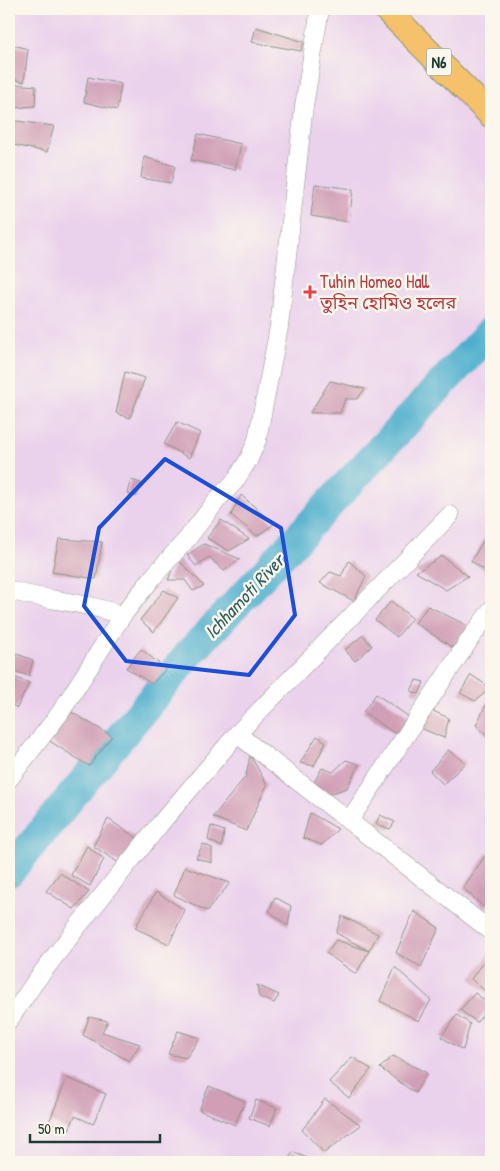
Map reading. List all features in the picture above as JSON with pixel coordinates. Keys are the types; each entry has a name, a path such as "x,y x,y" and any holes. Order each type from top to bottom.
{"highway":[{"name":"N6","path":"386,9 491,115"}],"street":[{"path":"9,779 60,713 122,616 235,481 249,459 257,440 279,327 304,106 320,9"},
{"path":"9,1020 35,982 78,926 160,824 237,734 450,515"},
{"path":"9,590 20,594 110,611 122,616"},
{"path":"349,821 491,610"},
{"path":"237,734 491,931"}],"highlighted area":[{"path":"165,459 281,528 295,615 249,675 126,661 84,606 99,528"}],"shaded area":[{"path":"9,9 491,9 491,1162 9,1162"}],"building":[{"path":"256,27 304,42 301,51 252,42"},
{"path":"9,44 28,49 24,82 9,78"},
{"path":"88,77 121,84 117,110 84,102"},
{"path":"12,84 36,86 35,106 14,108"},
{"path":"9,120 54,126 47,152 9,144"},
{"path":"198,134 241,144 235,170 191,160"},
{"path":"144,157 175,166 171,183 141,178"},
{"path":"315,184 353,189 349,222 311,216"},
{"path":"125,372 145,378 130,418 116,413"},
{"path":"330,381 365,389 357,399 345,399 340,413 310,413"},
{"path":"177,422 200,433 189,458 164,444"},
{"path":"131,480 141,483 136,497 127,493"},
{"path":"241,495 274,524 257,536 231,515"},
{"path":"221,520 249,539 229,551 207,538"},
{"path":"486,536 491,540 491,575 471,561"},
{"path":"59,539 102,542 96,579 52,572"},
{"path":"204,544 240,559 224,571 209,557 196,566 187,555"},
{"path":"442,556 468,576 446,590 416,572"},
{"path":"177,559 204,586 193,591 185,580 168,580"},
{"path":"349,561 366,576 354,601 320,583 330,572 341,576"},
{"path":"164,590 178,598 154,632 140,620"},
{"path":"391,601 412,618 397,637 375,620"},
{"path":"428,606 470,627 455,649 415,623"},
{"path":"363,635 372,646 355,661 345,650"},
{"path":"141,649 166,669 152,684 126,668"},
{"path":"9,651 33,660 29,676 9,669"},
{"path":"9,675 29,683 17,708 9,703"},
{"path":"471,675 491,688 475,701 460,693"},
{"path":"416,680 424,682 419,694 411,691"},
{"path":"376,694 412,719 400,737 363,712"},
{"path":"491,695 491,739 476,725"},
{"path":"66,709 112,736 89,766 45,738"},
{"path":"428,709 449,718 444,738 418,727"},
{"path":"317,736 326,742 314,766 300,763"},
{"path":"448,750 466,763 443,784 430,771"},
{"path":"250,755 267,785 246,831 213,817 246,776"},
{"path":"346,760 359,764 347,788 324,796 311,788 322,768 333,772"},
{"path":"310,813 338,829 322,845 303,838"},
{"path":"380,815 395,822 390,829 376,824"},
{"path":"108,819 140,840 122,865 93,846"},
{"path":"211,826 224,831 222,847 208,840"},
{"path":"203,844 212,848 212,863 196,858"},
{"path":"87,846 104,859 90,886 71,875"},
{"path":"487,853 491,857 491,901 485,908 463,888"},
{"path":"185,867 230,883 207,911 174,895"},
{"path":"60,873 89,892 74,909 46,891"},
{"path":"156,892 185,910 169,944 135,928"},
{"path":"275,897 291,906 288,926 269,911"},
{"path":"414,911 439,928 421,967 396,953"},
{"path":"342,916 378,934 369,951 336,933"},
{"path":"336,940 369,951 356,974 326,953"},
{"path":"491,951 491,996 471,979"},
{"path":"395,967 431,1000 419,1021 380,1001"},
{"path":"257,985 279,995 274,1003 259,997"},
{"path":"475,993 491,1005 477,1022 460,1010"},
{"path":"457,1015 470,1024 463,1050 441,1037"},
{"path":"89,1017 108,1021 102,1032 140,1044 129,1061 83,1035"},
{"path":"178,1031 200,1038 186,1058 168,1054"},
{"path":"393,1056 427,1073 415,1093 380,1068"},
{"path":"352,1057 371,1069 349,1098 329,1082"},
{"path":"67,1078 106,1094 93,1124 75,1116 69,1130 49,1122"},
{"path":"209,1086 245,1101 235,1125 199,1110"},
{"path":"325,1099 361,1125 324,1153 302,1130"},
{"path":"256,1100 277,1108 270,1126 249,1118"},
{"path":"293,1152 316,1162 287,1162"}],"waterway":[{"name":"Ichhamoti River","path":"9,872 189,654 491,331"}],"place":[{"name":"Tuhin Homeo Hall তুহিন হোমিও হলের","path":"310,292"}]}
